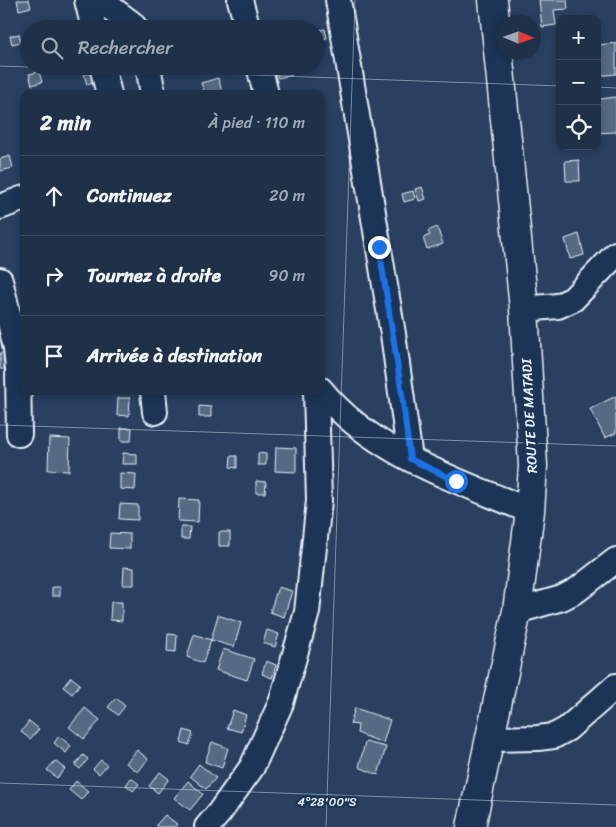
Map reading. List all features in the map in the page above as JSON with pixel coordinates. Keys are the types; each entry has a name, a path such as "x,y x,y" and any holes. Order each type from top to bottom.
{"highway":[{"name":"ROUTE DE MATADI","path":"471,827 517,610 530,511 533,466 524,309 492,0"}],"street":[{"path":"87,0 92,20"},
{"path":"100,0 128,20"},
{"path":"240,0 246,20"},
{"path":"338,0 393,334 410,459"},
{"path":"104,75 107,90"},
{"path":"150,75 152,90"},
{"path":"261,75 265,90"},
{"path":"0,207 20,200"},
{"path":"524,309 558,306 573,299 616,254"},
{"path":"0,280 16,348 18,369 18,434"},
{"path":"207,827 220,813 252,767 281,703 307,612 319,502 316,395"},
{"path":"325,395 336,408 357,425 410,459 456,481 530,511"},
{"path":"517,610 562,598 576,590 616,560"},
{"path":"490,739 554,736 567,729 616,686"}],"building":[{"path":"17,0 29,0 31,7 19,10"},
{"path":"539,0 567,0 568,9 554,10 556,25 542,27"},
{"path":"19,34 20,42 12,44 10,36"},
{"path":"616,43 616,74 601,76 601,45"},
{"path":"29,75 40,75 42,82 32,85"},
{"path":"84,75 94,75 96,82 87,85"},
{"path":"277,75 292,75 278,78"},
{"path":"218,78 222,90 204,90 201,83"},
{"path":"616,97 616,132 601,133 601,99"},
{"path":"10,156 13,168 0,171 0,159"},
{"path":"579,160 580,181 566,181 565,161"},
{"path":"422,187 426,199 419,201 415,189"},
{"path":"413,191 415,199 404,202 402,194"},
{"path":"437,227 443,244 427,249 423,238 430,235 428,231"},
{"path":"579,234 584,255 570,259 565,239"},
{"path":"0,353 8,353 8,369 0,369"},
{"path":"616,396 616,433 605,438 590,409"},
{"path":"118,398 130,398 129,416 117,415"},
{"path":"199,406 211,407 211,417 199,417"},
{"path":"121,428 132,428 131,441 121,441"},
{"path":"49,438 70,439 69,471 48,470"},
{"path":"276,447 296,448 296,472 275,471"},
{"path":"123,453 137,454 137,464 122,464"},
{"path":"258,453 266,454 266,465 258,465"},
{"path":"231,456 237,456 237,468 230,467"},
{"path":"120,473 136,474 135,490 120,489"},
{"path":"256,481 266,482 265,493 256,493"},
{"path":"179,499 199,500 198,522 178,521"},
{"path":"120,504 138,505 138,520 119,519"},
{"path":"181,527 190,527 189,539 181,539"},
{"path":"219,532 230,532 230,546 219,546"},
{"path":"110,533 130,534 130,549 109,548"},
{"path":"124,567 134,568 134,585 123,585"},
{"path":"52,587 60,587 60,596 52,596"},
{"path":"278,587 292,591 284,617 270,612"},
{"path":"111,602 122,602 122,621 110,620"},
{"path":"218,615 241,623 234,647 211,640"},
{"path":"267,630 279,634 275,647 263,643"},
{"path":"168,634 177,635 176,652 167,651"},
{"path":"194,634 211,640 203,663 187,657"},
{"path":"223,649 254,659 247,680 216,670"},
{"path":"266,661 276,665 272,678 262,674"},
{"path":"71,677 80,684 72,694 63,687"},
{"path":"116,698 125,706 118,715 108,707"},
{"path":"85,708 100,720 84,739 69,727"},
{"path":"355,708 390,720 383,743 357,733 358,725 350,724"},
{"path":"233,710 246,715 241,732 227,728"},
{"path":"29,721 39,729 30,739 21,732"},
{"path":"184,730 193,733 189,745 181,742"},
{"path":"59,736 71,746 66,753 54,743"},
{"path":"212,742 228,748 222,768 205,762"},
{"path":"365,742 386,747 378,775 359,767"},
{"path":"137,750 148,759 138,772 126,763"},
{"path":"83,755 88,759 80,769 75,765"},
{"path":"101,760 107,765 99,774 93,769"},
{"path":"55,761 65,769 57,778 47,770"},
{"path":"199,764 216,778 206,789 190,776"},
{"path":"160,772 169,779 158,793 149,786"},
{"path":"131,778 139,784 133,791 126,785"},
{"path":"76,781 88,791 81,800 69,790"},
{"path":"188,781 203,794 190,810 174,798"},
{"path":"165,815 177,824 175,827 158,827 156,825"}],"route":[{"path":"379,247 410,459 456,481"}]}
